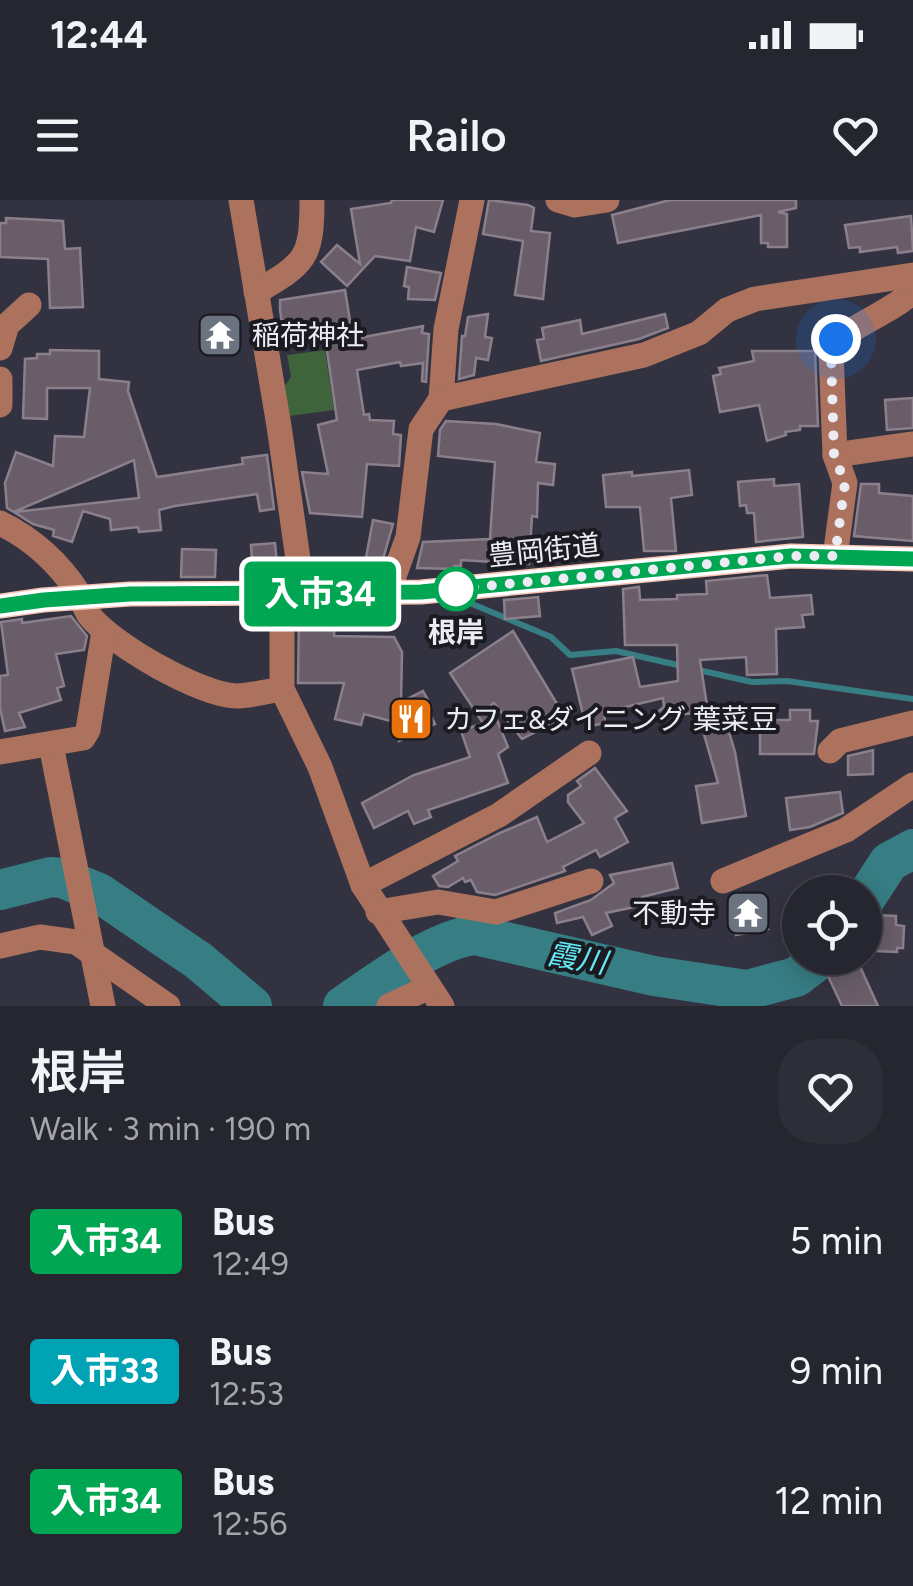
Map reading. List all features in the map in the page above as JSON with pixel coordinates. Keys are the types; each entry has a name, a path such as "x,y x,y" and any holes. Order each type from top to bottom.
{"main road":[{"name":"豊岡街道","path":"0,606 81,597 388,593 791,556 913,559"}],"street":[{"path":"241,200 256,292 292,594 282,689 320,767 363,885 432,991 389,1006"},
{"path":"256,292 282,277 306,256 312,240 312,200"},
{"path":"388,593 408,537 421,429 441,399 446,329 472,200"},
{"path":"558,200 575,206 607,200"},
{"path":"441,399 644,355 699,333 727,310 755,299 913,276"},
{"path":"835,556 845,483 834,455 831,351 836,339 896,308 913,291"},
{"path":"0,348 6,325 29,304"},
{"path":"0,378 0,405"},
{"path":"834,455 913,444"},
{"path":"0,523 25,536 62,571 81,597 87,613 104,631 183,680 235,696 282,689"},
{"path":"0,752 83,738 88,730 104,631"},
{"path":"830,751 840,740 913,723"},
{"path":"51,745 104,1006"},
{"path":"363,885 499,815 589,752"},
{"path":"722,881 846,830 913,785"},
{"path":"384,919 438,902 496,912 591,881"},
{"path":"0,946 40,937 76,942 168,1006"}],"green space":[{"path":"325,350 334,410 289,416 284,387 291,377 287,355"}],"building":[{"path":"392,200 443,200 434,232 416,227 410,261 375,256 347,286 321,262 337,245 360,264 351,209"},
{"path":"489,200 534,208 531,231 550,233 543,299 515,295 523,241 483,234"},
{"path":"670,200 796,200 796,208 778,212 787,214 787,247 761,243 761,215 618,243 612,215"},
{"path":"911,216 913,251 898,253 897,247 860,252 860,247 849,248 845,225"},
{"path":"6,218 63,221 65,249 80,248 83,307 50,308 48,259 0,257 0,223 6,223"},
{"path":"407,267 441,273 435,300 408,299 409,287 404,286"},
{"path":"345,290 353,339 423,326 422,333 429,334 426,382 422,381 423,363 401,366 400,362 357,370 364,415 369,414 370,420 394,421 393,434 401,435 399,466 367,464 362,517 310,513 302,472 328,474 318,425 337,420 324,330 284,336 280,310 280,300"},
{"path":"488,314 485,337 492,338 488,360 476,358 474,375 459,379 462,336 468,317"},
{"path":"665,314 668,328 639,339 541,361 537,340 544,339 542,328 580,320 582,334"},
{"path":"235,330 236,350 207,351 206,332"},
{"path":"50,350 99,351 99,379 129,382 128,391 157,477 243,464 242,458 267,455 274,509 260,511 257,494 175,506 159,510 161,530 139,532 138,527 111,530 110,519 83,511 72,542 53,536 54,530 33,524 7,508 5,483 16,452 53,466 55,436 84,437 90,388 47,388 47,419 23,418 25,359 50,354","holes":["134,460 139,498 14,512"]},
{"path":"752,351 815,351 818,426 800,426 800,430 767,441 759,405 720,412 713,376 721,374 719,368 754,361"},
{"path":"913,398 913,428 887,430 885,400"},
{"path":"446,421 496,424 540,433 536,462 555,464 553,485 538,483 529,564 461,560 461,566 454,569 417,568 423,542 490,539 495,462 438,456 440,430"},
{"path":"689,470 692,495 671,498 676,551 644,551 640,507 606,507 603,475"},
{"path":"774,479 774,486 799,484 803,537 756,542 754,513 747,513 746,505 740,506 738,482"},
{"path":"861,484 879,484 879,493 913,496 913,541 854,536"},
{"path":"373,520 393,524 381,566 365,563"},
{"path":"275,543 278,575 253,577 251,545"},
{"path":"182,549 216,550 215,577 181,577"},
{"path":"767,575 770,598 811,595 813,614 802,615 804,627 776,629 777,674 747,675 746,657 700,660 708,712 651,717 664,707 663,698 604,712 605,723 586,727 572,669 633,657 640,687 678,681 677,645 625,645 623,589 639,587 640,600 677,599 677,595 707,594 706,581"},
{"path":"538,597 540,616 505,619 504,600"},
{"path":"308,609 335,609 334,636 394,637 402,652 401,702 423,691 435,724 399,741 391,721 364,714 361,725 335,719 344,683 298,683 299,616 307,616"},
{"path":"71,616 87,636 84,650 56,654 64,686 57,688 61,700 19,713 25,727 5,731 0,676 8,675 1,622"},
{"path":"513,631 565,717 522,739 494,703 491,705 508,747 498,754 508,783 428,810 431,817 414,824 408,811 374,828 362,803 414,775 470,757 461,731 483,723 450,673"},
{"path":"790,710 810,710 810,721 818,721 814,754 760,754 760,720 790,720"},
{"path":"718,720 720,724 726,722 735,752 746,816 702,823 696,786 718,783 701,724"},
{"path":"873,750 873,774 848,775 848,756"},
{"path":"595,768 627,811 615,818 628,842 600,857 596,850 563,867 565,871 495,895 477,892 471,880 465,882 463,878 448,887 439,886 433,876 458,861 455,856 500,833 537,817 547,842 584,823 568,802 568,795 581,786 577,781"},
{"path":"840,792 843,813 810,827 790,830 786,798"},
{"path":"672,863 678,888 642,897 644,905 606,913 612,926 592,935 583,917 557,923 555,913 591,900 614,883 610,875"},
{"path":"762,894 768,929 736,935 730,899"},
{"path":"882,915 896,916 896,925 904,926 903,948 897,948 897,952 882,951"},
{"path":"864,975 878,1006 842,1006 828,976"}],"waterway":[{"path":"465,601 551,637 570,655 616,651 682,666"},
{"path":"694,669 752,682 787,681 913,699"},
{"name":"霞川","path":"881,875 889,862 913,849"},
{"name":"霞川","path":"0,890 51,877 99,893 199,961 252,1006"},
{"name":"霞川","path":"343,1006 424,953 475,935 654,976 747,990 799,975"}],"bus line":[{"name":"入市34","path":"0,606 130,594 421,592 791,556 913,559"}],"place":[{"name":"稲荷神社","path":"220,335"},
{"name":"根岸","path":"456,589"},
{"name":"カフェ&ダイニング 葉菜豆","path":"411,719"},
{"name":"不動寺","path":"748,913"}],"route":[{"path":"456,589 791,556 835,556 845,483 834,455 831,351 836,339"}]}
